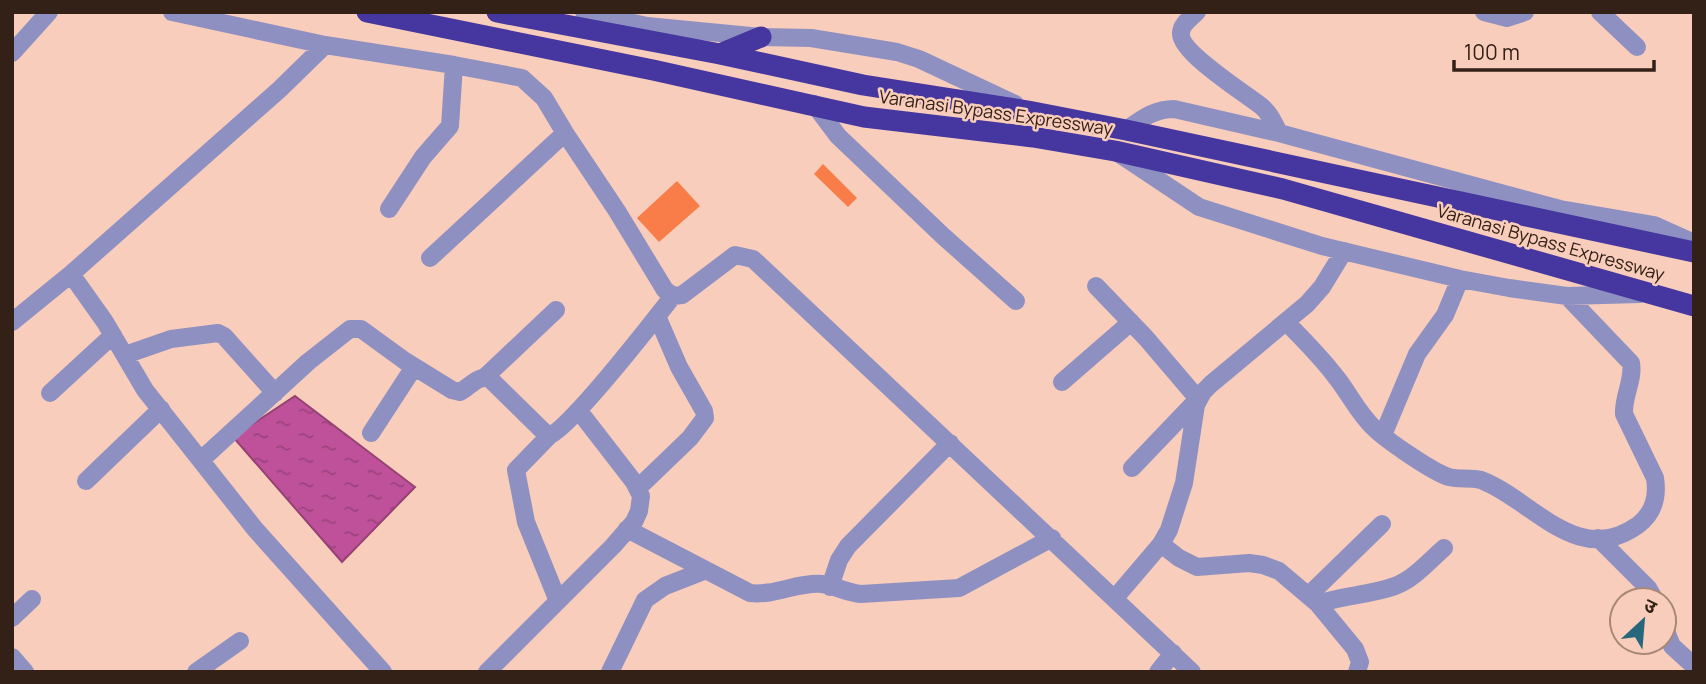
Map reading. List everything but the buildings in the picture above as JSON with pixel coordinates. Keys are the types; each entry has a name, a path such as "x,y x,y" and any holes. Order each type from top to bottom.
{"highway":[{"name":"Varanasi Bypass Expressway","path":"367,12 814,104 864,117 1033,137 1115,151 1283,189 1694,306"},
{"name":"Varanasi Bypass Expressway","path":"497,12 720,54 863,85 1028,111 1126,130 1694,252"},
{"path":"720,54 761,37"}],"street":[{"path":"12,53 49,12"},
{"path":"172,12 325,45 522,78 544,98 665,290 673,296 682,295 735,255 753,259 1192,672"},
{"path":"584,12 646,26 761,37 810,38 897,52 919,59 1028,111"},
{"path":"1197,12 1185,23 1181,38 1219,76 1262,106 1271,116 1279,133"},
{"path":"1483,12 1507,18 1525,12"},
{"path":"1600,12 1637,47"},
{"path":"12,322 71,274 280,89 325,45"},
{"path":"389,209 423,156 450,126 454,65"},
{"path":"814,104 838,136 1016,301"},
{"path":"1126,130 1148,114 1161,109 1174,109 1279,133 1560,209 1654,225 1694,243"},
{"path":"430,258 565,133"},
{"path":"1115,151 1199,207 1344,251 1460,279 1567,296 1650,294"},
{"path":"1132,468 1211,384 1307,304 1322,287 1344,251"},
{"path":"71,274 113,335 145,390 255,529 383,672"},
{"path":"1383,435 1417,354 1445,315 1460,279"},
{"path":"1096,286 1198,399"},
{"path":"558,601 526,522 516,470 550,435 556,434 579,411 673,296"},
{"path":"1286,321 1336,377 1362,414 1383,435 1448,477 1481,480 1558,528 1573,534 1598,538 1614,536 1637,525 1652,510 1657,489 1651,467 1624,414 1623,405 1632,370 1631,363 1567,296"},
{"path":"201,460 308,362 350,328 360,329 452,390 460,392 485,377 556,310"},
{"path":"638,488 690,438 705,418 657,316"},
{"path":"1062,382 1131,322"},
{"path":"125,355 171,339 218,333 224,336 275,393"},
{"path":"50,393 113,335"},
{"path":"371,433 414,366"},
{"path":"485,377 550,435"},
{"path":"1115,598 1161,544 1169,530 1184,483 1198,399"},
{"path":"86,481 160,409"},
{"path":"487,672 627,529 639,511 641,496 638,488 579,411"},
{"path":"830,587 839,560 848,546 950,443"},
{"path":"1314,599 1381,524"},
{"path":"627,529 750,593 757,594 823,584 848,593 861,594 959,588 1052,538"},
{"path":"1598,538 1646,586"},
{"path":"1161,544 1179,558 1197,567 1249,563 1271,567 1314,599 1359,656 1360,667 1357,672"},
{"path":"1314,599 1394,587 1413,575 1444,548"},
{"path":"610,672 645,600 665,586 706,570"},
{"path":"12,618 32,599"},
{"path":"196,672 240,640"},
{"path":"1678,651 1694,666"},
{"path":"1158,672 1173,653"},
{"path":"12,657 25,672"}],"water":[{"path":"295,396 415,487 342,562 233,437"}]}
